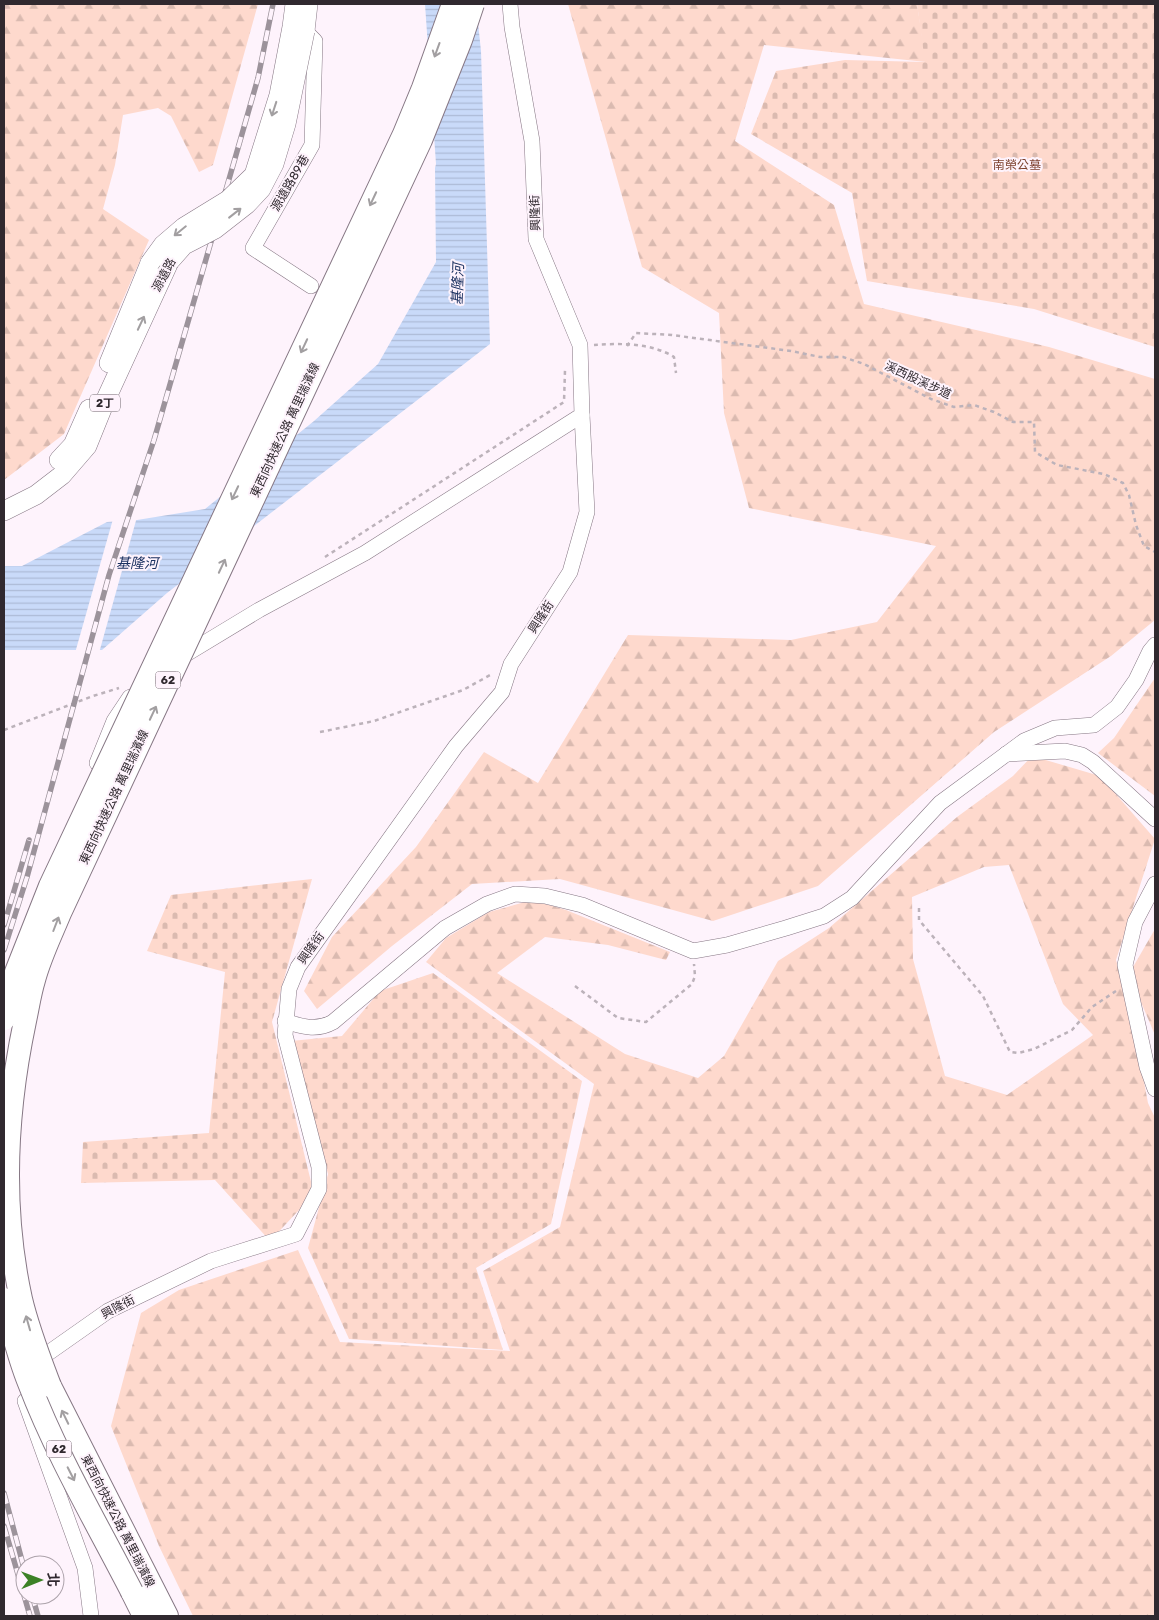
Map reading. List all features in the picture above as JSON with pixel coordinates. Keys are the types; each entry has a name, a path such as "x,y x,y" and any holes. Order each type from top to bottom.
{"highway":[{"name":"東西向快速公路 萬里瑞濱線","path":"4,1019 16,972 50,886 404,134 423,88 453,4"},
{"name":"東西向快速公路 萬里瑞濱線","path":"167,1616 50,1386 35,1347 21,1299 12,1242 8,1180 9,1131 16,1065 34,980 60,913 421,140 461,40 473,4"},
{"name":"東西向快速公路 萬里瑞濱線","path":"4,1299 15,1342 47,1426 144,1616"}],"main road":[{"name":"源遠路","path":"295,4 299,29"},
{"name":"源遠路","path":"4,511 36,495 62,475 88,446 160,262 163,245 184,227 228,200 254,175 308,4"},
{"name":"源遠路","path":"4,499 48,472 73,445 160,262"}],"street":[{"name":"興隆街","path":"16,1376 108,1311 211,1262 296,1234 319,1189 319,1167 286,1043 285,1021 289,989 298,967 456,746 502,692 511,664 570,572 587,512 580,346 536,239 532,141 512,27 510,4"},
{"name":"源遠路89巷","path":"299,29 315,41 312,146 253,248 311,286"},
{"path":"4,1122 12,1050 44,891 114,721 140,682 259,610 365,553 582,415"},
{"path":"285,1021 298,1026 317,1028 333,1022 445,928 487,904 515,894 545,896 582,905 693,951 727,945 824,916 852,898 940,803 1024,741 1055,728 1094,725 1117,707 1136,680 1150,651 1155,645"},
{"path":"1006,754 1065,751 1082,755 1093,762 1155,819"},
{"path":"1155,884 1136,922 1125,965 1147,1067 1155,1089"},
{"path":"4,1252 16,1376 85,1568 91,1616"}],"path":[{"name":"溪西股溪步道","path":"627,346 636,333 672,335 820,357 843,357 864,364 931,399 954,407 974,405 994,412 1013,422 1034,422 1035,452 1058,465 1104,474 1123,483 1129,495 1136,525 1144,546 1155,552"},
{"path":"580,346 650,346 674,357 676,373"},
{"path":"324,558 564,402 565,366"},
{"path":"320,732 374,721 454,693 511,664"},
{"path":"4,730 92,696 140,682"},
{"path":"919,908 919,920 983,996 1010,1052 1018,1053 1034,1049 1072,1030 1092,1007 1130,982"},
{"path":"574,986 618,1018 646,1022 692,984 696,976 693,951"}],"green space":[{"path":"4,4 258,4 213,165 199,172 171,116 158,108 123,115 115,165 103,209 149,240 64,434 4,480"},
{"path":"568,4 917,4 926,62 764,45 735,141 834,205 864,304 1049,347 1155,379 1155,620 1111,656 994,732 818,886 713,921 560,879 472,884 392,946 317,1009 304,991 332,937 416,847 484,752 538,783 628,635 791,640 877,622 936,546 749,508 724,413 719,313 642,267"},
{"name":"南榮公墓","path":"917,4 1155,4 1155,347 1034,309 867,281 852,193 751,134 776,71 845,60 925,62"},
{"path":"1155,678 1155,796 1098,753 1114,738"},
{"path":"1032,756 1100,776 1155,839 1116,960 1131,1013 1148,1103 1155,1118 1155,1616 193,1616 159,1546 111,1426 141,1313 179,1290 298,1250 340,1342 510,1351 483,1271 560,1227 594,1084 426,962 446,938 489,912 532,900 566,910 670,952 666,960 608,945 545,937 497,973 625,1054 698,1078 724,1056 778,961 829,928 957,817 1013,776","holes":["1009,865 1063,1004 1093,1035 1007,1095 945,1076 913,959 912,897 984,867"]},
{"path":"312,879 272,1022 314,1194 270,1241 215,1180 81,1183 83,1142 209,1133 225,972 147,951 171,895"},
{"path":"1155,929 1155,1035 1129,974"},
{"path":"433,973 582,1081 551,1224 476,1268 503,1350 349,1339 308,1248 328,1174 291,1041 342,1036 380,991"}],"water":[{"name":"基隆河","path":"425,4 476,4 481,51 490,344 167,593 102,650 4,650 4,566 22,566 107,522 137,520 205,509 314,421 378,364 436,262 436,164"}],"pier":[{"path":"137,517 99,653 75,653 113,519"}],"railway":[{"path":"4,950 27,877 109,575 154,440 258,78 273,4"},
{"path":"4,925 29,840"},
{"path":"4,1493 20,1555"},
{"path":"4,1526 30,1616"},
{"path":"35,1605 38,1616"}]}
